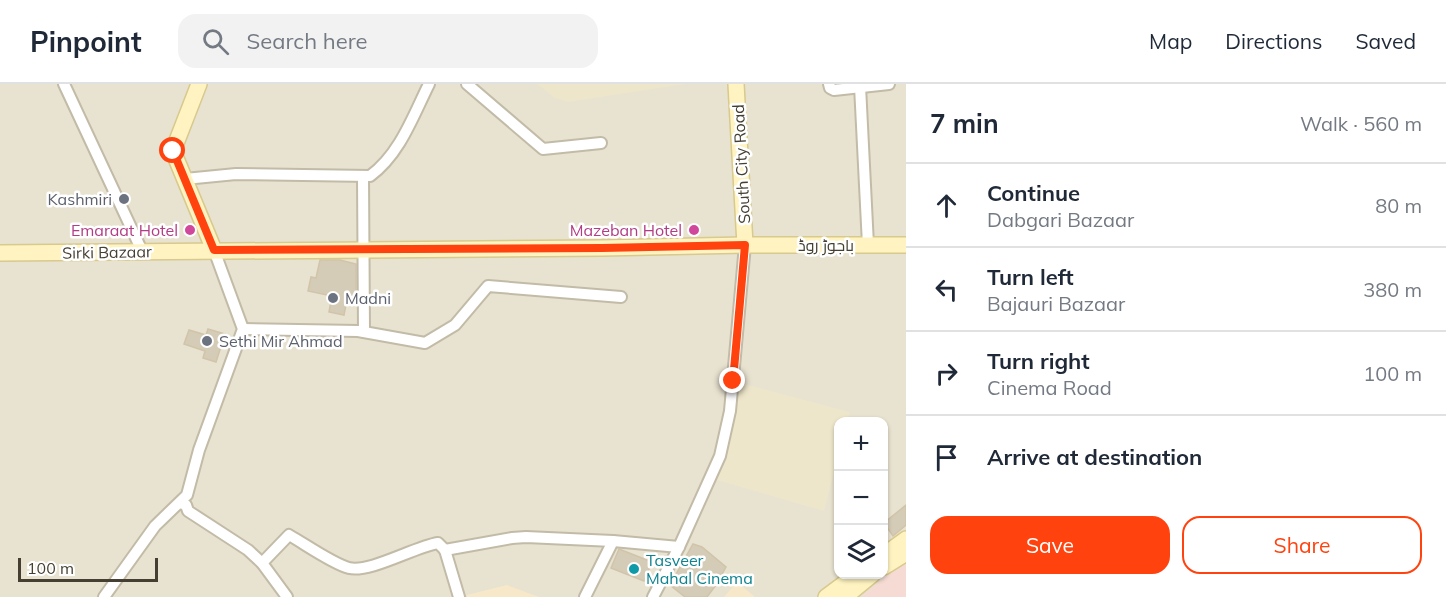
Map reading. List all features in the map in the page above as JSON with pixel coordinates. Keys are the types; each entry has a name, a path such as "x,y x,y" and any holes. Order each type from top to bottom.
{"main road":[{"path":"199,84 173,151 214,250"},
{"name":"South City Road","path":"736,84 745,245"},
{"name":"باجوڑ روڈ","path":"365,250 906,245"},
{"name":"Sirki Bazaar","path":"0,254 365,250"},
{"path":"888,552 906,539"},
{"path":"888,564 906,553"},
{"path":"826,597 850,579"},
{"path":"845,597 867,579"}],"street":[{"path":"64,84 142,251"},
{"path":"185,180 236,174 370,176 379,169 398,146 429,84"},
{"path":"467,84 543,149 601,142"},
{"path":"830,84 831,89 834,90 889,84"},
{"path":"860,87 868,245"},
{"path":"363,177 364,332"},
{"path":"653,597 680,547 720,456 730,411 745,245"},
{"path":"104,597 155,526 187,495 199,450 243,329 214,250"},
{"path":"243,329 364,332 425,343 455,325 488,286 621,297"},
{"path":"180,503 186,506 188,511 248,550 262,563 287,597"},
{"path":"262,563 289,535 349,568 362,569 426,545 438,543 445,550 459,597"},
{"path":"445,550 519,537 613,541 680,547"},
{"path":"585,597 613,541"}],"shaded area":[{"path":"0,84 906,84 906,597 0,597"},
{"path":"537,84 685,84 568,102 555,98"},
{"path":"733,381 850,412 848,417 834,417 834,472 824,511 710,478"},
{"path":"906,559 906,597 861,597 882,579 888,579 888,574"},
{"path":"737,582 755,597 724,597"},
{"path":"507,585 539,597 467,597 467,595"}],"building":[{"path":"320,260 340,260 356,264 354,301 347,299 344,315 329,312 332,296 308,291 311,277 316,278"},
{"path":"208,329 225,334 216,362 203,358 205,351 184,344 189,330 206,335"},
{"path":"906,505 906,525 893,536 888,529 888,520"},
{"path":"693,544 702,547 726,567 707,597 685,597 670,585"},
{"path":"619,549 652,562 644,581 611,568"}],"place":[{"name":"Kashmiri","path":"124,199"},
{"name":"Emaraat Hotel","path":"190,230"},
{"name":"Mazeban Hotel","path":"694,230"},
{"name":"Madni","path":"333,298"},
{"name":"Sethi Mir Ahmad","path":"207,341"},
{"name":"Tasveer Mahal Cinema","path":"634,569"}],"route":[{"path":"173,151 214,250 745,245 733,381"}]}
